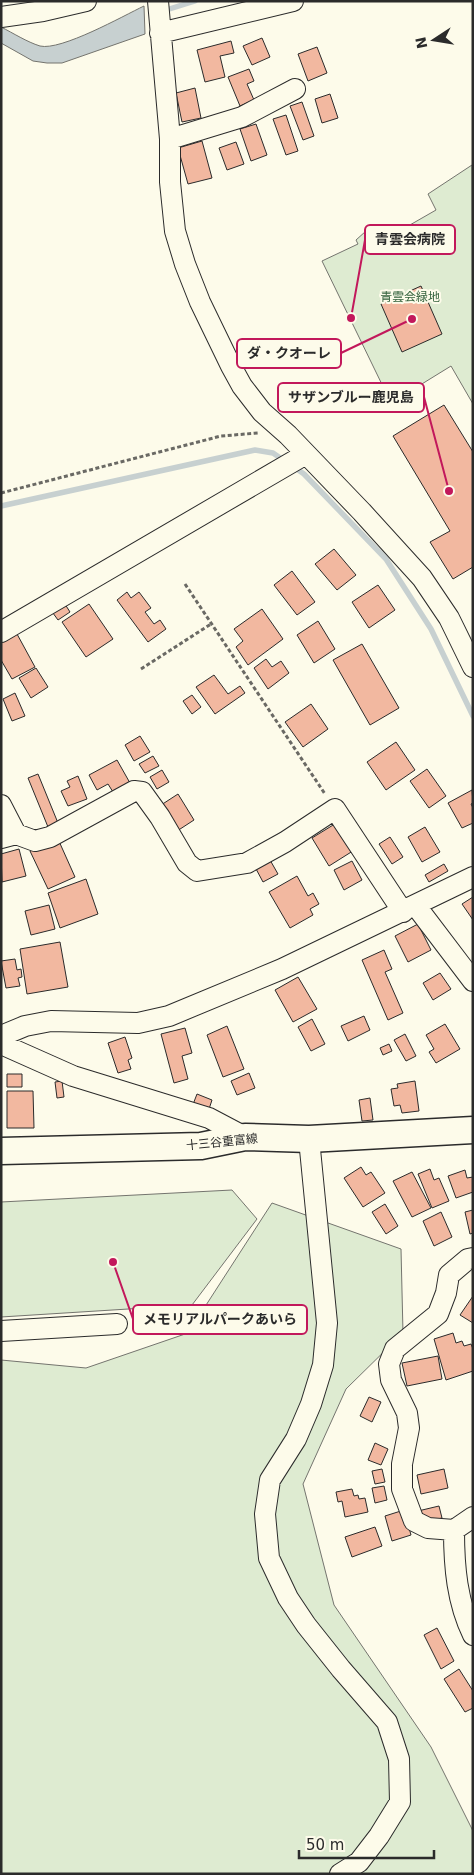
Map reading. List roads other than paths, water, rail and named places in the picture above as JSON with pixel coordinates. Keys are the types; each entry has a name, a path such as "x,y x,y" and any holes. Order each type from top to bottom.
{"main road":[{"name":"十三谷重富線","path":"1,1151 200,1146 245,1137 309,1140 473,1130"}],"street":[{"path":"1,17 43,11 86,1"},
{"path":"158,1 170,139 170,182 175,231 185,264 230,366 242,386 262,412 288,435 303,456 362,512 422,578 449,618 473,667"},
{"path":"160,33 293,1"},
{"path":"170,139 242,117 295,89"},
{"path":"1,632 303,456"},
{"path":"1,805 9,836 35,841 50,837 134,791 142,792 160,816 187,863 198,871 247,863 285,842 335,809 409,909 473,980"},
{"path":"1,1036 25,1026 51,1021 138,1023 169,1016 282,968 473,877"},
{"path":"1,1044 74,1076 209,1118 245,1137"},
{"path":"309,1140 327,1323 323,1365 311,1404 296,1439 270,1480 264,1514 269,1558 288,1598 306,1625 387,1722 399,1760 400,1802 379,1836 358,1862 340,1874"},
{"path":"473,1258 468,1259 449,1275 446,1293 438,1314 395,1348 389,1364 391,1380 406,1413 409,1428 402,1464 402,1489 414,1521 428,1528 454,1530 473,1517"},
{"path":"1,1332 117,1324"},
{"path":"454,1530 454,1568 464,1616 473,1635"}],"waterway":[{"path":"163,11 195,1"},
{"path":"1,506 255,450 273,453 286,462"},
{"path":"294,467 304,474 386,559 431,629 473,716"}],"place":[{"name":"青雲会病院","path":"351,318"},
{"name":"ダ・クオーレ","path":"412,319"},
{"name":"サザンブルー鹿児島","path":"449,491"},
{"name":"メモリアルパークあいら","path":"113,1262"}],"park label":[{"name":"青雲会緑地","path":"410,297"}]}
